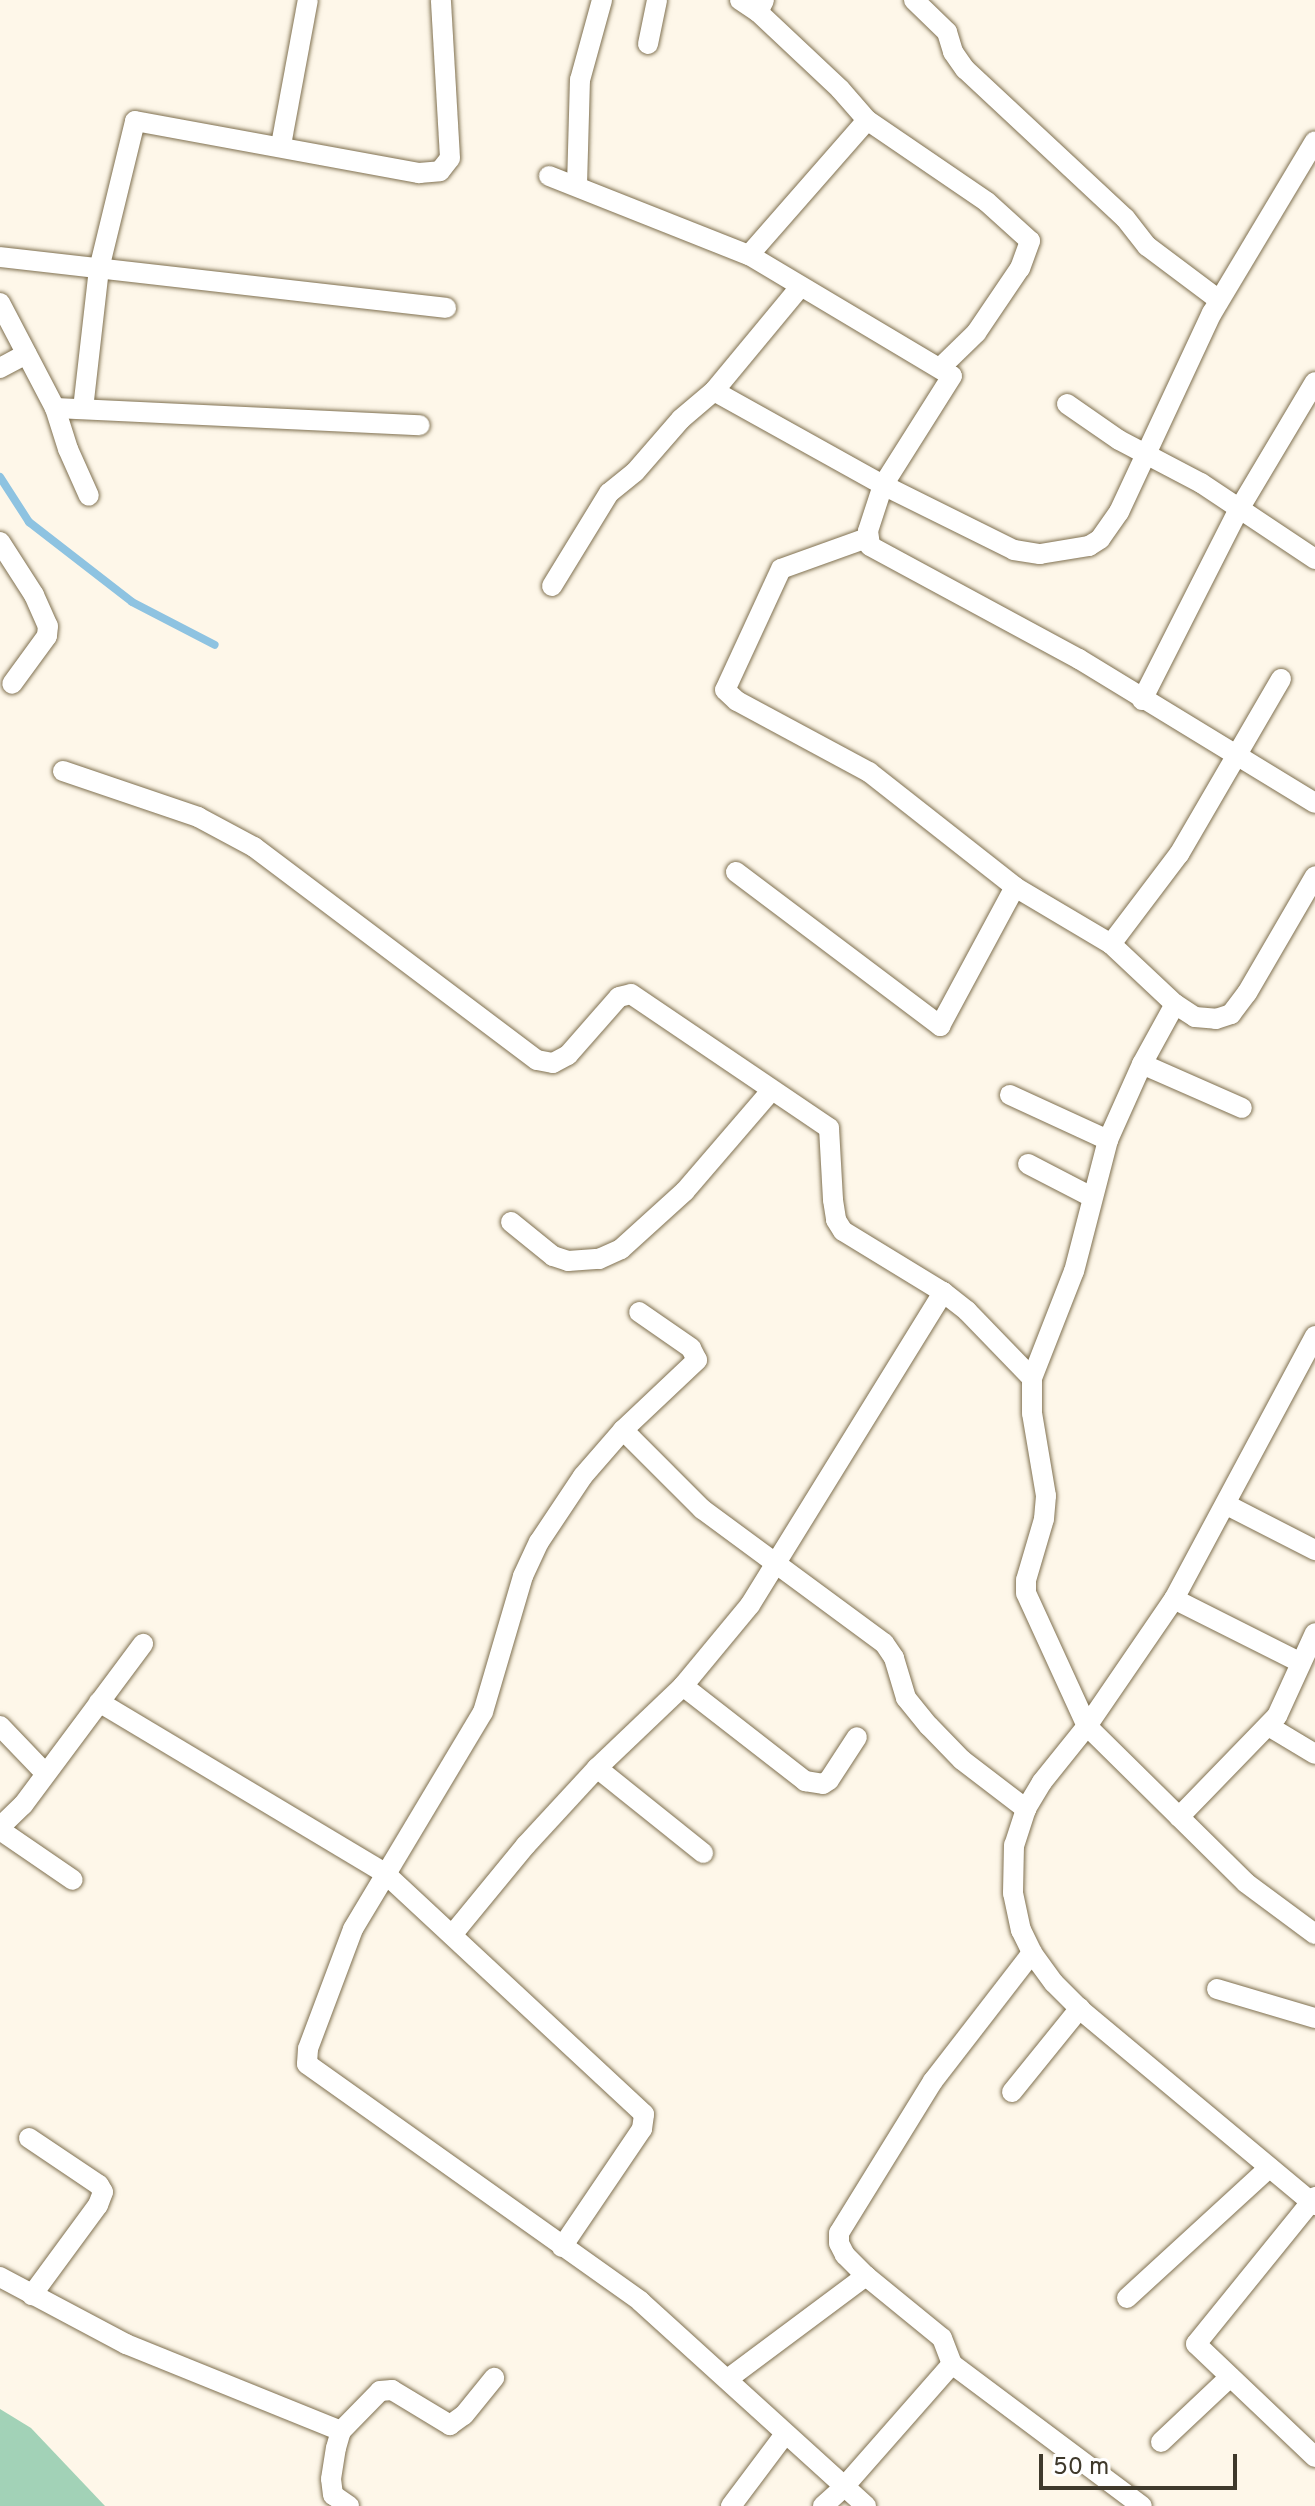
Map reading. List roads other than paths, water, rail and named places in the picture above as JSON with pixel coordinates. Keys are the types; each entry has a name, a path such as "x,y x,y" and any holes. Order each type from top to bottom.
{"street":[{"path":"281,145 308,0"},
{"path":"83,409 99,269 135,121 281,145 419,173 440,171 450,158 441,0"},
{"path":"577,186 580,80 602,0"},
{"path":"648,44 657,0"},
{"path":"740,0 761,6 867,120 987,202 1030,241 1020,268 976,333 941,367"},
{"path":"914,0 947,32 953,52 965,69 1125,218 1147,246 1219,300"},
{"path":"749,255 867,120"},
{"path":"714,391 883,485 1014,550 1063,553 1089,546 1100,539 1119,512 1185,364 1219,300 1315,141"},
{"path":"549,176 749,255 952,376 883,485 867,538 875,551 1079,659 1235,758 1315,803"},
{"path":"0,257 446,308"},
{"path":"552,586 609,493 635,472 681,419 714,391 800,287"},
{"path":"0,303 11,361 55,408 68,449 89,496"},
{"path":"1142,700 1238,511 1315,382"},
{"path":"1067,404 1146,454 1201,483 1238,511 1315,559"},
{"path":"55,408 420,425"},
{"path":"867,538 781,569 725,690 737,701 869,772 1015,887 1111,944 1175,1004 1195,1017 1216,1019 1231,1014 1265,967 1315,876"},
{"path":"0,542 34,595 48,626 47,636 12,684"},
{"path":"1111,944 1179,854 1281,679"},
{"path":"63,771 198,817 254,847 537,1060 553,1063 568,1055 619,997 631,994 829,1128 836,1220 843,1231 943,1292 967,1311 1032,1378"},
{"path":"736,872 940,1026 1015,887"},
{"path":"1175,1004 1142,1064 1108,1140 1074,1271 1032,1378 1032,1413 1046,1496 1044,1519 1026,1580 1026,1593 1087,1726 1246,1883 1315,1934"},
{"path":"1142,1064 1242,1108"},
{"path":"511,1222 553,1256 568,1261 599,1259 621,1249 685,1191 771,1091"},
{"path":"1010,1095 1108,1140"},
{"path":"1028,1164 1092,1197"},
{"path":"452,1935 526,1845 597,1768 683,1686 750,1605 779,1564 943,1292"},
{"path":"639,1312 698,1356 695,1364 623,1430 562,1504 539,1542 523,1576 483,1712 348,1941 308,2049 307,2064 534,2222 562,2247 640,2301 729,2378 785,2434 866,2506"},
{"path":"1314,2453 1197,2348 1197,2340 1314,2202 1269,2168 1080,2008 1032,1953 1021,1930 1013,1893 1014,1845 1026,1809 1042,1782 1087,1726 1174,1599 1315,1336"},
{"path":"623,1430 702,1509 884,1643 894,1658 906,1698 929,1726 962,1760 1026,1809"},
{"path":"1227,1505 1315,1550"},
{"path":"1174,1599 1299,1662"},
{"path":"1179,1817 1270,1727 1315,1633"},
{"path":"73,1880 0,1828 17,1813 143,1644"},
{"path":"683,1686 805,1781 823,1784 829,1780 857,1737"},
{"path":"99,1702 386,1874 644,2114 642,2129 562,2247"},
{"path":"0,1726 46,1774"},
{"path":"1270,1727 1315,1754"},
{"path":"597,1768 703,1853"},
{"path":"1032,1953 933,2081 839,2233 839,2243 845,2255 866,2276 942,2338 952,2364 1142,2506"},
{"path":"1217,1989 1312,2017 1315,1996"},
{"path":"1012,2092 1080,2008"},
{"path":"29,2138 99,2185 103,2192 98,2205 32,2295"},
{"path":"1127,2298 1269,2168"},
{"path":"729,2378 866,2276"},
{"path":"0,2277 141,2351 341,2431"},
{"path":"823,2506 843,2488 952,2364"},
{"path":"1161,2442 1230,2377"},
{"path":"336,2502 331,2479 341,2431 385,2389 450,2425 464,2415 494,2378"},
{"path":"731,2506 785,2434"}],"waterway":[{"path":"0,477 29,522 132,602 215,645"}]}
